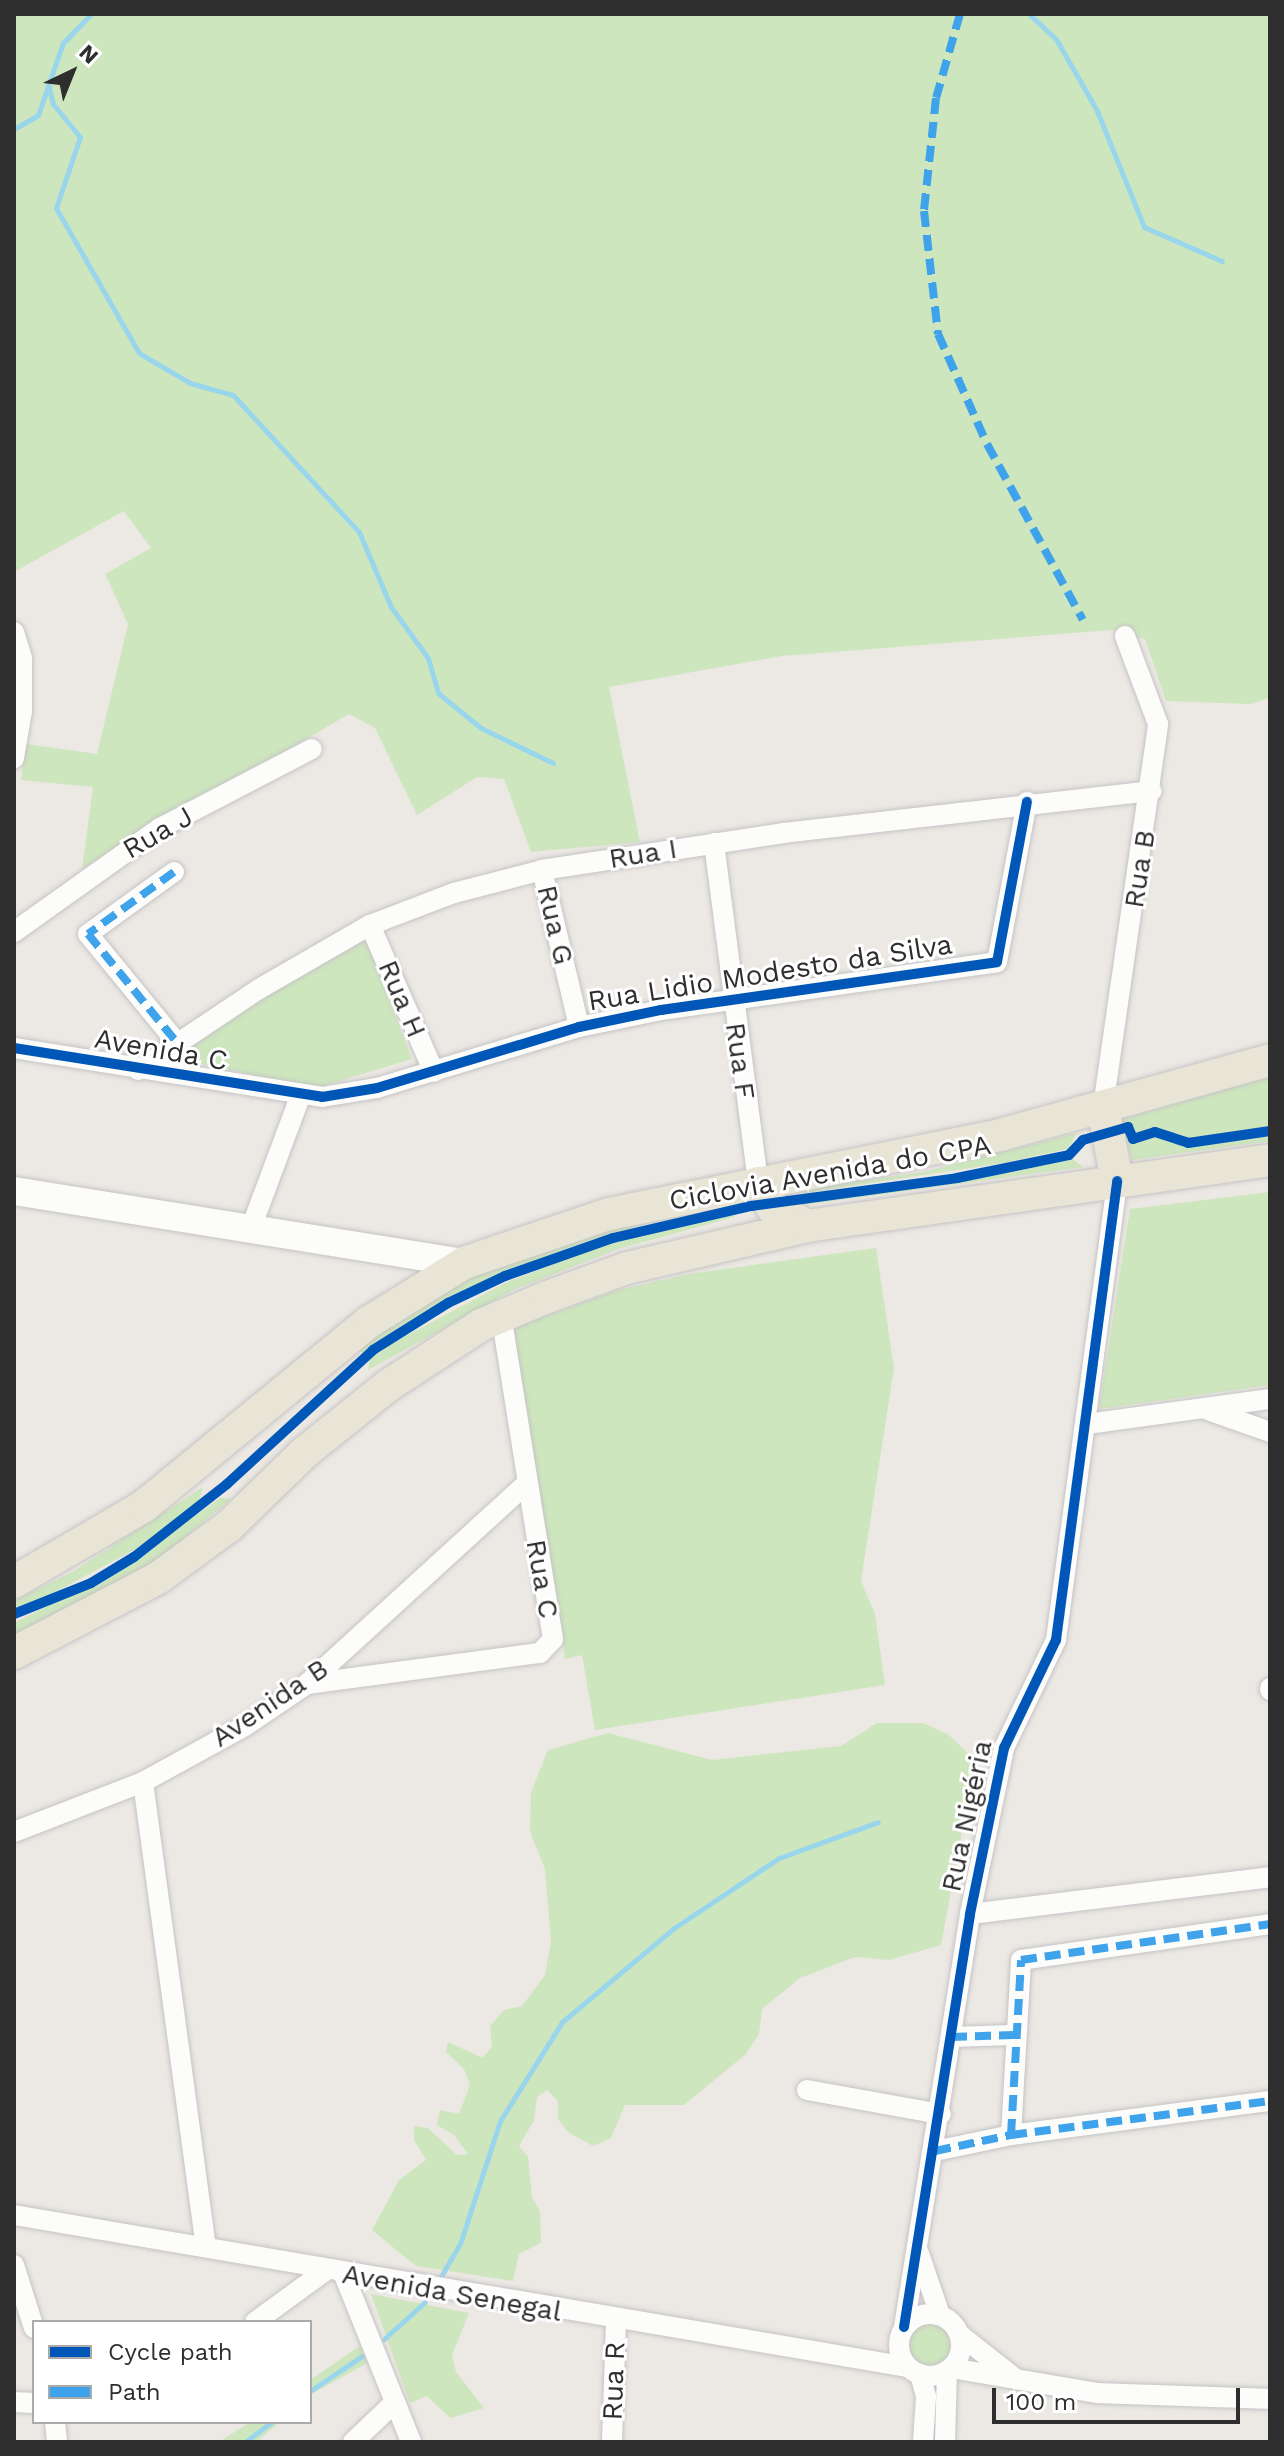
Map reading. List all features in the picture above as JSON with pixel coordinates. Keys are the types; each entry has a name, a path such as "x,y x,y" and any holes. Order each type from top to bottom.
{"main road":[{"path":"14,1582 144,1506 369,1322 464,1263 609,1214 914,1155 1270,1060"},
{"path":"1103,1107 1117,1181"},
{"path":"14,1653 124,1599 197,1551 343,1421 427,1358 501,1315 627,1268 807,1226 1270,1160"},
{"path":"758,1183 772,1207 807,1226"}],"street":[{"path":"14,632 22,672 14,758"},
{"name":"Rua B","path":"1103,1107 1152,791 1158,724 1125,636"},
{"name":"Rua J","path":"14,932 160,828 312,749"},
{"name":"Rua I","path":"138,1070 259,989 370,925 454,893 542,870 714,843 1027,802 1152,791"},
{"name":"Rua Lidio Modesto da Silva","path":"300,1097 377,1088 579,1027 997,962 1027,802"},
{"name":"Rua F","path":"714,843 731,1001 758,1183"},
{"name":"Rua G","path":"542,870 579,1027"},
{"path":"174,872 88,934 176,1045 187,1079"},
{"name":"Rua H","path":"370,925 434,1072"},
{"name":"Avenida C","path":"14,1048 300,1097"},
{"path":"251,1228 300,1097"},
{"name":"Rua Nigéria","path":"914,2370 902,2332 935,2151 970,1914 1009,1734 1056,1640 1117,1181"},
{"path":"14,1191 464,1263"},
{"name":"Rua C","path":"307,1684 548,1648 553,1639 525,1485 501,1315"},
{"path":"1087,1424 1270,1399"},
{"path":"1205,1409 1270,1432"},
{"name":"Avenida B","path":"14,1832 143,1782 245,1726 307,1684 525,1485"},
{"path":"143,1782 206,2245"},
{"path":"970,1914 1270,1877"},
{"path":"1011,2135 1013,2035 1021,1960 1270,1924"},
{"path":"951,2037 1013,2035"},
{"path":"807,2090 941,2114"},
{"path":"935,2151 1011,2135 1270,2101"},
{"name":"Avenida Senegal","path":"14,2199 43,2216"},
{"name":"Avenida Senegal","path":"14,2215 43,2216 206,2245 334,2273 914,2370"},
{"path":"917,2250 940,2315 1019,2382"},
{"path":"14,2265 32,2322"},
{"path":"258,2320 334,2273 411,2442"},
{"path":"862,2361 927,2314 940,2315"},
{"name":"Rua R","path":"612,2442 616,2321"},
{"path":"945,2442 949,2370 958,2358 959,2334"},
{"path":"923,2442 926,2397 914,2370 949,2370 1098,2393 1270,2399"},
{"path":"353,2442 395,2402"}],"green space":[{"path":"14,14 1270,14 1270,698 1250,704 1166,701 1145,639 1112,630 782,656 609,687 640,842 531,852 504,779 477,777 417,815 375,728 349,714 82,869 93,787 21,780 26,744 97,754 128,624 105,574 151,548 124,511 14,572"},
{"path":"365,936 412,1059 316,1088 188,1061 183,1053 195,1039"},
{"path":"1270,1075 1270,1141 1132,1160 1120,1120"},
{"path":"1077,1133 1068,1149 1003,1163 806,1193 799,1190 923,1172"},
{"path":"1070,1157 1083,1167 803,1205 808,1201"},
{"path":"1270,1192 1270,1385 1099,1409 1130,1209"},
{"path":"727,1213 735,1217 618,1249 513,1290 368,1370 370,1359 393,1343 505,1283 603,1245"},
{"path":"659,1219 535,1261 449,1300 364,1352 354,1351 470,1275 583,1232"},
{"path":"876,1248 894,1368 861,1581 875,1614 885,1685 595,1730 582,1655 565,1659 513,1328 618,1290 689,1274"},
{"path":"203,1487 198,1504 134,1550 14,1614 14,1601 74,1571"},
{"path":"220,1498 231,1499 157,1561 14,1635 14,1623 121,1569"},
{"path":"877,1723 923,1723 949,1735 975,1760 941,1945 889,1960 855,1957 800,1978 762,2009 759,2034 746,2054 684,2105 625,2105 611,2138 593,2146 568,2132 558,2119 558,2101 547,2090 537,2097 534,2120 519,2146 528,2157 532,2197 540,2211 541,2243 519,2254 513,2281 416,2266 372,2230 399,2180 426,2160 414,2140 414,2126 428,2128 457,2155 468,2154 454,2135 437,2125 440,2110 459,2114 470,2085 464,2069 446,2052 448,2042 483,2058 492,2046 490,2026 504,2010 522,2006 545,1975 551,1941 545,1869 530,1832 531,1792 548,1750 608,1733 712,1760 841,1746"},
{"path":"371,2294 469,2313 452,2355 456,2372 484,2408 450,2418 427,2396 410,2403"},
{"path":"930,2322 946,2329 953,2345 946,2361 930,2368 914,2361 907,2345 914,2329"},
{"path":"360,2346 367,2363 312,2394 312,2379"},
{"path":"247,2424 278,2424 256,2442 219,2442"}],"waterway":[{"path":"14,129 38,115 63,43 91,14"},
{"path":"1029,14 1056,39 1097,111 1144,227 1222,261"},
{"path":"48,83 53,104 80,137 56,208 139,353 190,383 233,395 359,532 391,607 428,658 438,693 481,728 553,763"},
{"path":"440,2278 460,2244 500,2121 562,2022 674,1928 779,1858 878,1822"},
{"path":"384,2339 425,2302"},
{"path":"312,2390 362,2356"},
{"path":"245,2442 269,2424"}],"marked path":[{"path":"960,14 936,98 924,211 938,334 987,444 1083,620"},
{"path":"174,872 88,934 178,1044"},
{"path":"1011,2135 1021,1960 1270,1924"},
{"path":"951,2037 1013,2035"},
{"path":"935,2151 1011,2135 1270,2101"}],"cycle path":[{"path":"14,1048 322,1097 377,1088 579,1027 661,1010 997,962 1027,802"},
{"name":"Ciclovia Avenida do CPA","path":"14,1614 91,1583 134,1557 227,1484 373,1350 448,1303 505,1276 613,1238 751,1206 957,1178 1069,1155 1083,1140 1128,1127 1133,1139 1155,1132 1188,1143 1270,1131"},
{"path":"904,2327 970,1914 1004,1748 1056,1640 1117,1181"}]}
